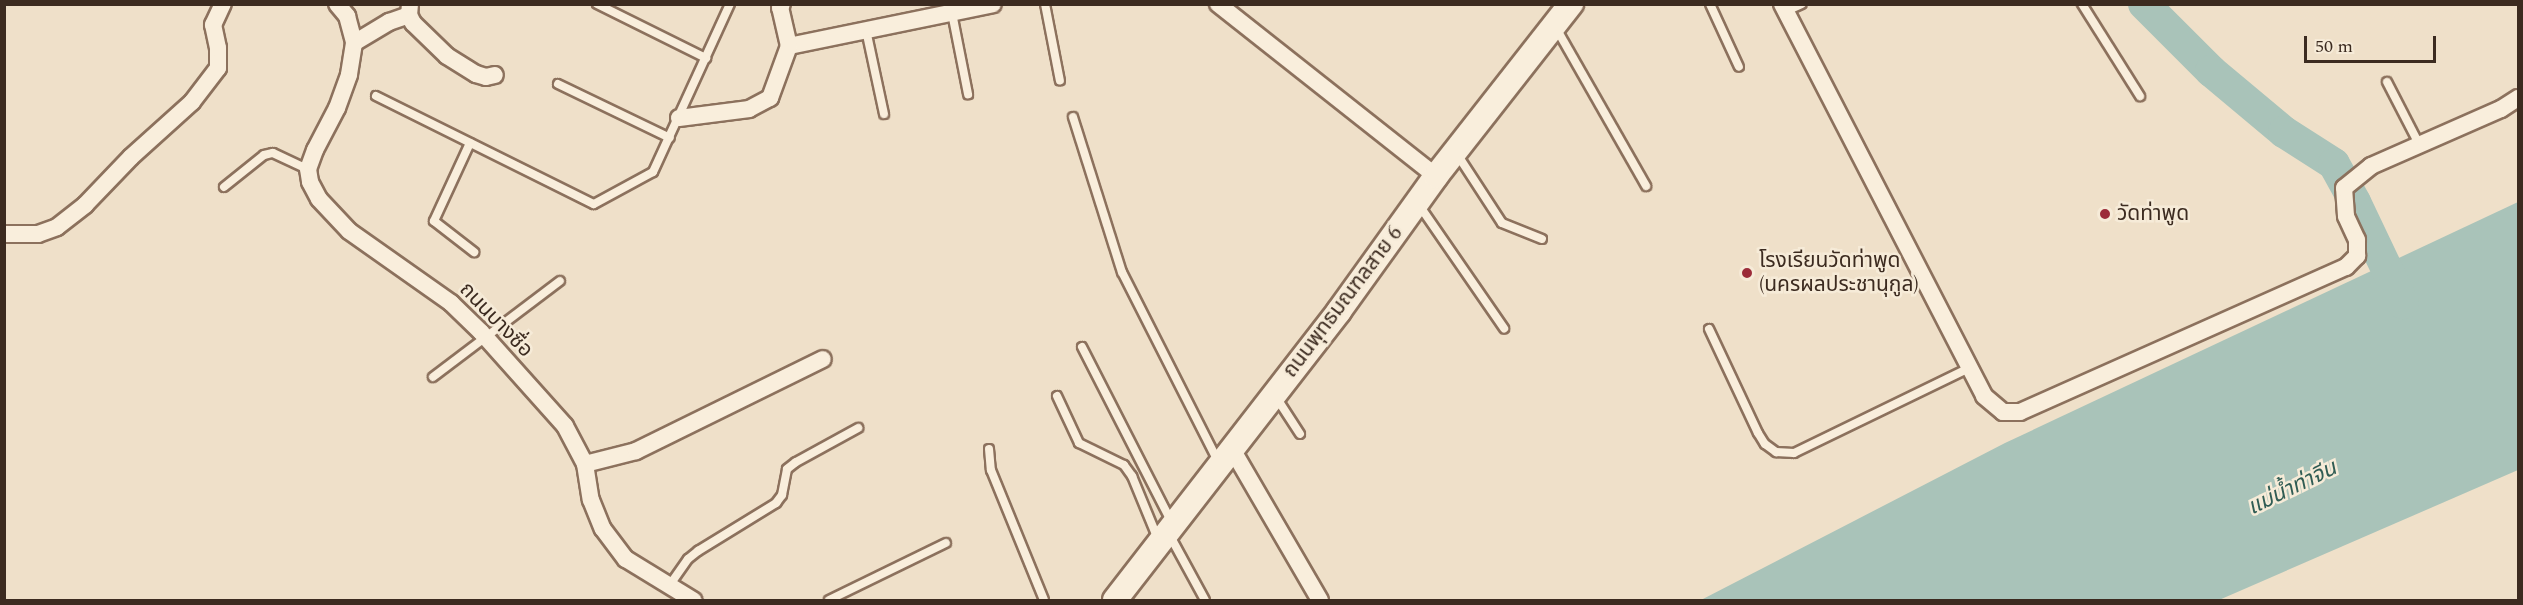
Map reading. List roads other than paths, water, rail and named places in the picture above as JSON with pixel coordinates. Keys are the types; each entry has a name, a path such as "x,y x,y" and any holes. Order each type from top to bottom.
{"main road":[{"name":"ถนนพุทธมณฑลสาย 6","path":"1115,600 1339,311 1455,151 1571,4"}],"street":[{"path":"4,234 38,234 57,227 86,205 131,157 192,102 218,68 219,56 213,25 223,4"},
{"path":"308,169 315,150 337,108 359,41 347,16 336,4"},
{"path":"679,118 749,109 770,98 789,46 780,8 782,4"},
{"path":"789,46 993,4"},
{"path":"1218,4 1436,176"},
{"path":"1784,8 1984,396 2003,412 2020,412 2346,267 2357,255 2357,240 2346,216 2344,188 2372,166 2501,110 2518,98"},
{"path":"359,41 410,10 421,32 447,56 486,78 495,75"},
{"name":"ถนนบางซื่อ","path":"308,169 310,182 331,214 349,231 491,334 565,426 585,465 591,500 603,529 626,559 693,600"},
{"path":"585,465 636,452 823,359"},
{"path":"1226,457 1320,600"}],"lane":[{"path":"597,4 706,58"},
{"path":"376,96 594,204 653,172 730,4"},
{"path":"1045,4 1060,81"},
{"path":"1710,4 1739,67"},
{"path":"1784,8 1802,4"},
{"path":"2082,4 2140,96"},
{"path":"952,13 968,94"},
{"path":"1554,24 1646,186"},
{"path":"866,30 884,114"},
{"path":"2387,82 2419,144"},
{"path":"558,84 669,138"},
{"path":"1073,117 1122,272 1226,457"},
{"path":"470,142 434,221 474,252"},
{"path":"1455,151 1502,223 1542,239"},
{"path":"224,187 264,155 273,153 308,169"},
{"path":"1417,202 1504,328"},
{"path":"433,377 519,315 560,281"},
{"path":"1708,329 1758,433 1765,444 1776,452 1794,453 1970,368"},
{"path":"1082,348 1166,532"},
{"path":"1274,394 1300,434"},
{"path":"1057,396 1079,443 1124,465 1132,476 1205,600"},
{"path":"669,586 688,559 698,551 776,503 782,495 788,470 796,462 858,428"},
{"path":"989,449 991,470 1044,600"},
{"path":"830,600 946,543"}],"water":[{"name":"แม่น้ำท่าจีน","path":"2518,202 2518,470 2219,600 1701,600 2005,443"}],"waterway":[{"path":"2144,4 2211,71 2284,132 2334,164 2355,202 2403,303"}],"place":[{"name":"วัดท่าพูด","path":"2105,214"},
{"name":"โรงเรียนวัดท่าพูด (นครผลประชานุกูล)","path":"1747,273"}]}
